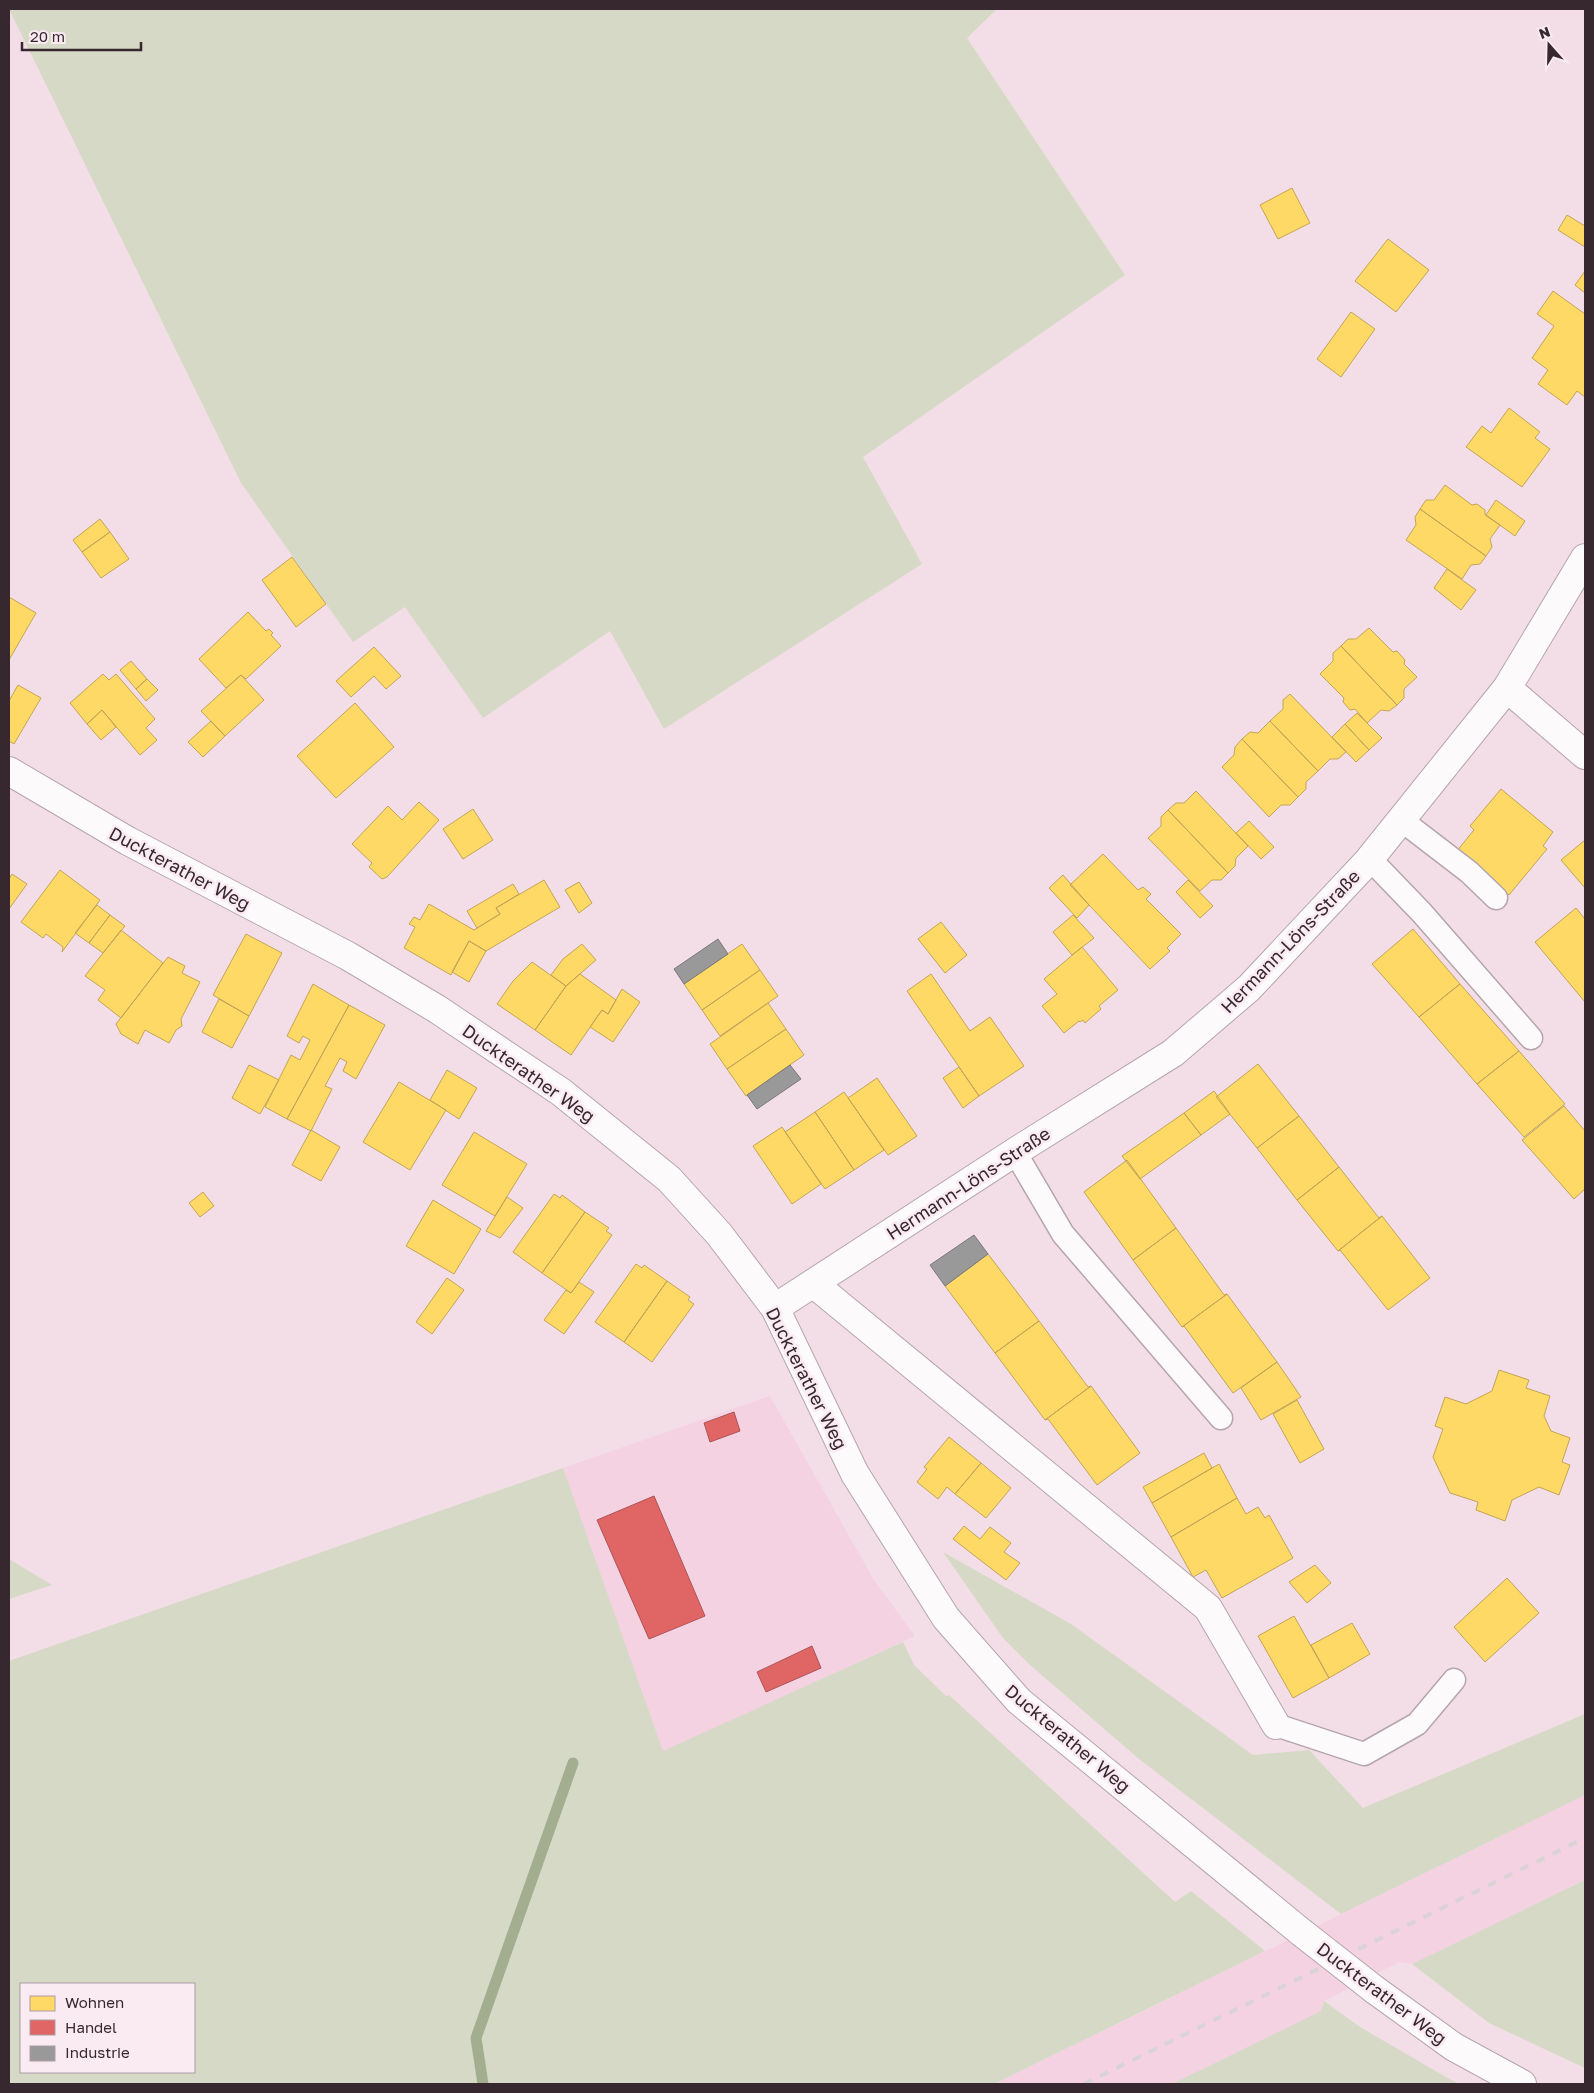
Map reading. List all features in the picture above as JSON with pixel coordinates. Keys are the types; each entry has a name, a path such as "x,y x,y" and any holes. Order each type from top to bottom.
{"street":[{"name":"Hermann-Löns-Straße","path":"775,1308 1015,1152 1173,1053 1249,988 1369,858 1507,688 1585,558"},
{"path":"1507,688 1585,755"},
{"name":"Duckterather Weg","path":"9,771 128,841 348,956 437,1009 561,1092 670,1180 720,1234 775,1308 855,1474 946,1618 1019,1701 1301,1932 1376,1990 1454,2047 1522,2084"},
{"path":"814,1284 1208,1608 1276,1724"}],"lane":[{"path":"1400,819 1469,872 1496,898"},
{"path":"1369,858 1422,913 1531,1038"},
{"path":"1015,1152 1063,1234 1222,1418"},
{"path":"1276,1724 1364,1754 1417,1724 1454,1680"}],"shaded area":[{"path":"770,1396 874,1580 915,1636 663,1752 563,1468"},
{"path":"1585,1795 1585,1880 1412,1964 1399,1962 1324,2001 1321,2011 1172,2084 994,2084"}],"green space":[{"path":"9,9 997,9 967,38 1125,275 863,457 922,564 664,729 610,631 483,718 405,607 353,642 241,483"},
{"path":"563,1468 663,1751 903,1642 914,1665 946,1696 949,1695 1175,1902 1191,1891 1265,1951 994,2084 9,2084 9,1661"},
{"path":"943,1552 1071,1624 1253,1755 1309,1750 1363,1808 1585,1714 1585,1795 1341,1914 1139,1759 1029,1664 1003,1638"},
{"path":"9,1559 52,1585 9,1599"},
{"path":"1585,1880 1585,2068 1489,2023 1412,1964"},
{"path":"1324,2001 1360,2027 1458,2084 1172,2084 1321,2011"}],"building: Wohnen":[{"path":"1292,188 1310,223 1278,239 1260,205"},
{"path":"1567,215 1585,226 1585,247 1558,230"},
{"path":"1388,239 1429,270 1396,312 1355,281"},
{"path":"1585,271 1585,293 1575,285"},
{"path":"1553,291 1585,314 1585,397 1577,391 1567,405 1538,384 1548,370 1532,358 1554,326 1537,314"},
{"path":"1351,312 1375,329 1341,377 1317,359"},
{"path":"1509,408 1540,432 1535,438 1550,449 1522,487 1466,447 1482,426 1491,433"},
{"path":"1445,485 1472,505 1477,504 1485,510 1485,515 1500,525 1490,539 1492,547 1486,556 1420,509 1426,500 1434,500"},
{"path":"1496,500 1525,521 1515,536 1486,515"},
{"path":"1420,509 1486,556 1480,564 1471,565 1462,579 1406,540 1416,525 1415,517"},
{"path":"100,519 110,532 82,552 73,540"},
{"path":"110,532 129,559 101,578 82,552"},
{"path":"292,557 326,604 296,627 262,580"},
{"path":"1447,569 1476,590 1461,610 1434,588"},
{"path":"9,597 36,613 9,660"},
{"path":"248,612 266,631 269,629 273,633 271,635 281,646 246,679 241,675 226,688 199,659"},
{"path":"1369,628 1393,652 1397,651 1405,660 1404,664 1417,677 1404,689 1404,698 1397,705 1341,646 1348,639 1356,639"},
{"path":"1341,646 1397,705 1389,711 1381,710 1367,723 1355,709 1350,710 1343,702 1344,698 1320,674 1333,661 1333,653"},
{"path":"374,647 401,676 386,689 374,676 351,697 336,681"},
{"path":"131,661 147,679 136,689 120,670"},
{"path":"103,674 109,680 116,674 155,719 146,728 157,740 140,755 102,710 87,724 70,703"},
{"path":"241,675 264,700 225,736 201,711"},
{"path":"147,679 158,690 146,701 136,689"},
{"path":"18,685 41,698 14,744 9,741 9,701"},
{"path":"1290,694 1346,752 1338,759 1330,759 1318,771 1270,721 1283,709 1283,700"},
{"path":"355,703 394,747 336,798 297,756"},
{"path":"102,710 116,727 101,740 87,724"},
{"path":"1357,713 1382,738 1369,750 1345,724"},
{"path":"211,721 225,736 203,757 188,742"},
{"path":"1270,721 1318,771 1306,782 1306,789 1298,797 1242,739 1250,732 1258,733"},
{"path":"1345,724 1369,750 1356,762 1332,737"},
{"path":"1242,739 1298,797 1290,805 1281,805 1269,817 1222,767 1234,755 1235,747"},
{"path":"1501,789 1553,832 1543,846 1547,849 1509,895 1456,852 1474,830 1470,826"},
{"path":"1196,791 1248,846 1236,858 1235,866 1228,873 1168,810 1176,803 1184,803"},
{"path":"419,802 439,820 387,877 382,879 369,867 372,863 352,844 388,806 402,820"},
{"path":"473,809 493,840 463,859 443,829"},
{"path":"1168,810 1228,873 1221,880 1212,880 1200,891 1148,838 1161,826 1161,817"},
{"path":"1249,821 1274,847 1261,859 1236,833"},
{"path":"1585,840 1585,888 1561,860"},
{"path":"1103,854 1138,890 1143,887 1151,894 1146,899 1181,934 1167,948 1170,951 1150,969 1070,885"},
{"path":"60,870 100,900 62,952 63,947 46,934 43,938 21,922"},
{"path":"12,874 27,884 9,909 9,879"},
{"path":"1063,875 1089,905 1077,918 1049,888"},
{"path":"544,880 560,907 486,951 469,941 451,975 404,948 415,927 409,924 414,917 420,920 429,904 474,930 500,914 496,908"},
{"path":"1188,880 1213,906 1200,918 1176,892"},
{"path":"579,882 592,903 579,913 565,890"},
{"path":"513,884 519,894 496,908 500,914 477,928 467,911"},
{"path":"97,905 110,915 89,943 75,933"},
{"path":"1576,908 1585,919 1585,1002 1535,942"},
{"path":"110,915 125,926 103,953 89,943"},
{"path":"1073,915 1094,938 1072,955 1053,932"},
{"path":"941,922 967,955 945,973 918,939"},
{"path":"1413,929 1460,984 1419,1017 1372,964"},
{"path":"121,930 163,963 121,1018 98,1000 105,990 85,976"},
{"path":"246,934 282,953 249,1016 213,995"},
{"path":"469,941 486,951 469,982 452,972"},
{"path":"582,944 596,960 566,986 551,975 563,959"},
{"path":"742,944 760,970 702,1010 684,984"},
{"path":"1082,947 1118,990 1099,1006 1101,1009 1085,1023 1083,1020 1079,1021 1064,1033 1042,1006 1057,994 1044,979"},
{"path":"168,957 185,966 182,973 200,982 181,1019 182,1026 176,1030 169,1043 145,1030 138,1044 121,1034 116,1024"},
{"path":"532,962 566,986 535,1030 497,1004 513,981"},
{"path":"760,970 778,996 720,1036 702,1010"},
{"path":"580,974 616,1000 608,1014 602,1010 571,1055 535,1030 566,986"},
{"path":"931,974 970,1031 990,1017 1024,1066 979,1096 907,991"},
{"path":"313,984 349,1005 287,1119 265,1107 291,1055 300,1060 310,1040 303,1036 299,1043 287,1036"},
{"path":"1460,984 1519,1051 1477,1084 1419,1017"},
{"path":"622,989 640,1002 613,1042 590,1027 602,1010 608,1014"},
{"path":"219,999 249,1016 232,1048 202,1032"},
{"path":"768,1003 786,1029 727,1069 710,1044"},
{"path":"349,1005 385,1025 356,1079 343,1071 347,1062 340,1058 325,1086 332,1089 311,1131 287,1119"},
{"path":"786,1029 804,1055 746,1096 727,1069"},
{"path":"1519,1051 1565,1104 1524,1137 1477,1084"},
{"path":"1258,1064 1299,1116 1257,1148 1216,1097"},
{"path":"249,1065 279,1080 260,1114 232,1098"},
{"path":"959,1067 979,1096 963,1108 943,1078"},
{"path":"447,1070 477,1088 459,1119 430,1100"},
{"path":"877,1078 917,1136 888,1155 848,1098"},
{"path":"399,1082 446,1110 410,1170 363,1142"},
{"path":"1214,1091 1230,1114 1201,1135 1184,1113"},
{"path":"844,1092 884,1150 854,1170 815,1112"},
{"path":"1564,1106 1585,1131 1585,1189 1574,1199 1522,1140"},
{"path":"815,1112 854,1170 825,1189 785,1132"},
{"path":"1184,1113 1201,1135 1140,1179 1122,1156"},
{"path":"1299,1116 1339,1167 1297,1200 1257,1148"},
{"path":"782,1127 821,1184 792,1204 753,1146"},
{"path":"311,1130 340,1147 321,1181 292,1165"},
{"path":"474,1132 527,1164 495,1216 442,1185"},
{"path":"1127,1160 1176,1228 1133,1260 1084,1192"},
{"path":"1339,1167 1379,1218 1382,1216 1338,1251 1297,1200"},
{"path":"203,1192 214,1206 200,1217 189,1203"},
{"path":"554,1194 560,1198 562,1195 585,1212 542,1273 513,1252"},
{"path":"507,1197 523,1208 500,1238 486,1231"},
{"path":"433,1200 481,1229 454,1274 406,1246"},
{"path":"585,1212 609,1228 606,1231 612,1235 571,1293 542,1273"},
{"path":"1382,1216 1430,1278 1388,1310 1340,1250 1338,1251"},
{"path":"1176,1228 1224,1295 1227,1294 1182,1327 1133,1260"},
{"path":"988,1254 1039,1321 995,1353 945,1286"},
{"path":"636,1264 642,1268 644,1265 667,1281 624,1342 595,1322"},
{"path":"447,1278 464,1290 432,1334 416,1322"},
{"path":"667,1281 690,1297 688,1300 694,1304 652,1362 624,1342"},
{"path":"579,1282 594,1292 564,1334 544,1320 566,1290 571,1293"},
{"path":"1227,1294 1277,1362 1233,1393 1184,1326 1182,1327"},
{"path":"1039,1321 1088,1387 1091,1386 1045,1420 995,1353"},
{"path":"1277,1362 1301,1397 1261,1420 1241,1388"},
{"path":"1499,1370 1529,1380 1526,1388 1550,1396 1544,1416 1551,1431 1570,1438 1562,1462 1570,1465 1559,1495 1539,1487 1512,1500 1505,1521 1476,1510 1478,1502 1450,1493 1433,1457 1443,1429 1435,1426 1445,1397 1466,1404 1492,1391"},
{"path":"1091,1386 1140,1453 1097,1485 1048,1419 1045,1420"},
{"path":"1297,1400 1324,1449 1300,1463 1273,1414"},
{"path":"949,1437 981,1463 955,1494 947,1487 938,1499 917,1482 927,1469 924,1467"},
{"path":"1204,1453 1212,1468 1152,1503 1143,1487"},
{"path":"981,1463 1011,1488 986,1518 955,1494"},
{"path":"1219,1464 1237,1498 1171,1537 1152,1503"},
{"path":"1237,1498 1246,1514 1258,1507 1265,1518 1269,1515 1293,1558 1222,1598 1206,1570 1193,1577 1171,1537"},
{"path":"964,1526 980,1539 990,1527 1011,1543 1004,1552 1020,1563 1006,1580 953,1539"},
{"path":"1315,1565 1331,1583 1307,1603 1289,1582"},
{"path":"1507,1578 1539,1613 1485,1662 1454,1627"},
{"path":"1294,1616 1329,1678 1293,1698 1258,1636"},
{"path":"1352,1623 1370,1654 1329,1678 1311,1645"}],"building: Handel":[{"path":"734,1412 740,1431 710,1442 704,1423"},
{"path":"654,1496 705,1616 649,1639 597,1520"},
{"path":"812,1646 821,1668 766,1692 757,1672"}],"building: Industrie":[{"path":"718,939 728,954 684,984 674,969"},
{"path":"790,1065 801,1079 757,1109 747,1095"},
{"path":"974,1235 988,1254 945,1286 930,1265"}],"waterway":[{"path":"483,2084 476,2038 573,1763"}],"railway":[{"path":"1084,2084 1585,1838"}]}
